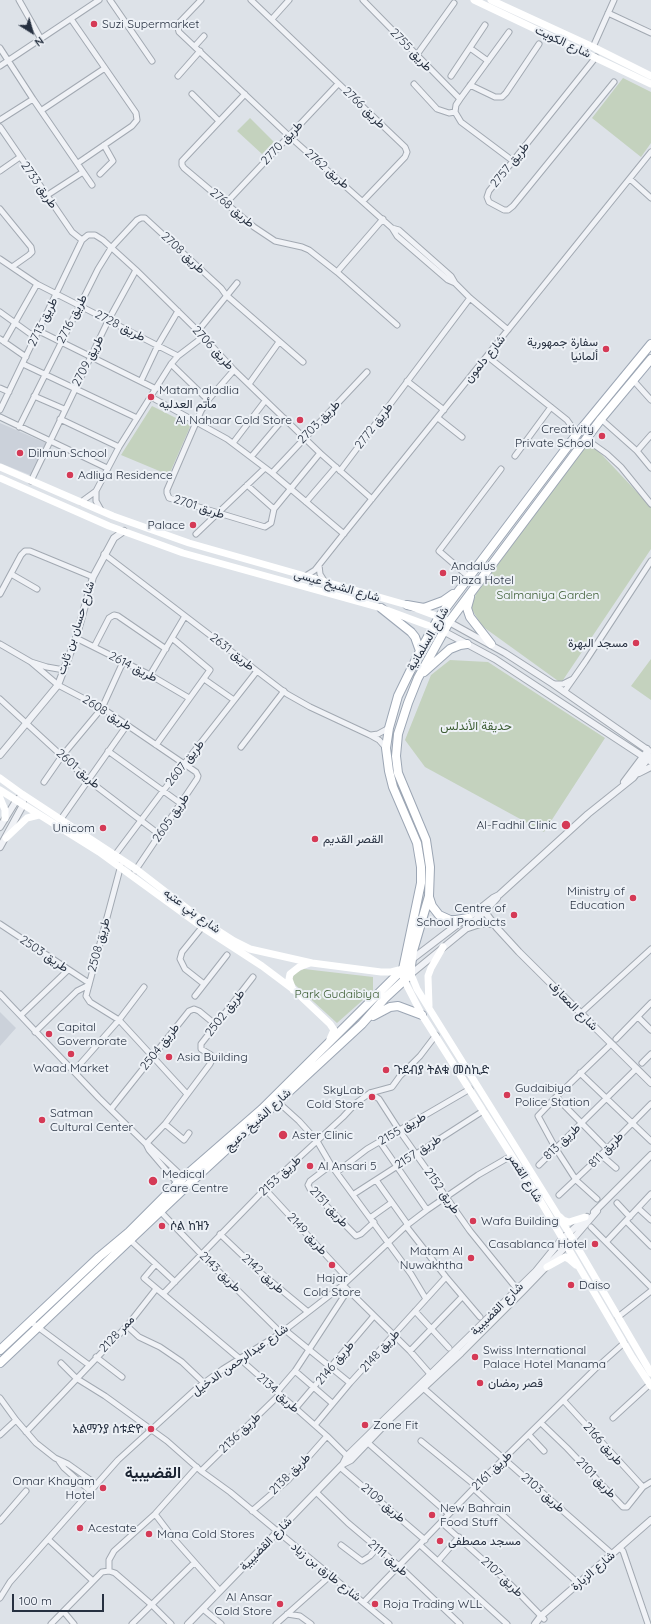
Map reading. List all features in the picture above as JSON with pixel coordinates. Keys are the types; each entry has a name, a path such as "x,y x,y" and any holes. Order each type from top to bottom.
{"main road":[{"name":"شارع الكويت","path":"474,0 651,84"},
{"name":"شارع الكويت","path":"492,0 651,76"},
{"name":"شارع السلمانية","path":"403,969 421,883 421,867 417,843 391,782 386,748 389,728 398,696 420,651 439,617 577,434 651,344"},
{"name":"شارع السلمانية","path":"411,960 429,896 430,867 427,847 400,779 396,756 398,734 418,678 449,622 470,596 601,419 651,359"},
{"name":"شارع الشيخ عيسى","path":"0,467 81,502 189,543 304,577 407,605 449,622"},
{"name":"شارع الشيخ عيسى","path":"0,478 113,527 183,553 381,608 443,631"},
{"path":"407,605 424,608 443,601 459,590"},
{"path":"470,596 468,608 470,617 491,644"},
{"path":"381,608 411,632 415,637 420,651"},
{"path":"418,678 445,652 460,644 467,644"},
{"name":"شارع بني عتبه","path":"0,778 23,795 115,855 121,863"},
{"name":"شارع بني عتبه","path":"0,790 99,852 121,863 294,990 322,1014 333,1026 334,1034 329,1041"},
{"path":"0,798 5,810 5,818"},
{"path":"6,838 27,818 39,815"},
{"path":"429,896 432,906 439,915 450,920 468,918"},
{"name":"شارع بني عتبه","path":"204,925 250,949 312,963 381,972 391,972 403,969"},
{"path":"430,1009 428,976 443,947"},
{"name":"شارع الشيخ دعيج","path":"0,1350 34,1324 130,1240 160,1211 184,1183 262,1109 411,960"},
{"name":"شارع القصر","path":"411,960 411,974 417,989 558,1214 651,1373"},
{"path":"294,990 290,979 290,974 299,967 312,963"},
{"path":"403,969 411,974"},
{"name":"شارع القصر","path":"403,969 404,980 422,1015 567,1245 650,1385"},
{"name":"شارع الشيخ دعيج","path":"0,1363 34,1324 99,1257 278,1102 362,1024 411,974"},
{"path":"362,1024 380,1012 398,1006 422,1015"},
{"path":"558,1214 562,1220 569,1222 586,1217"},
{"path":"547,1267 565,1258 570,1259 582,1271"}],"street":[{"path":"19,0 41,39"},
{"path":"0,66 99,0"},
{"path":"110,0 152,62"},
{"name":"طريق 2762","path":"201,0 179,23 179,32 288,136 392,228 399,230 451,276 455,283 470,298 508,330"},
{"name":"طريق 2766","path":"251,0 405,147 407,152 405,157 363,201"},
{"path":"272,19 289,0"},
{"name":"طريق 2755","path":"363,0 416,56 460,99"},
{"path":"593,47 614,0"},
{"path":"416,56 454,2"},
{"path":"608,13 651,33"},
{"path":"71,19 136,113 137,120 132,126 78,163"},
{"path":"451,76 485,25"},
{"path":"509,32 460,99 456,105 455,112 461,122 513,161"},
{"path":"195,46 204,36"},
{"path":"470,86 496,97 502,97 539,44"},
{"path":"0,48 92,185"},
{"path":"470,48 488,61"},
{"path":"178,76 200,51"},
{"name":"طريق 2757","path":"596,57 487,194 490,202 504,210 508,210 513,206 614,82"},
{"path":"42,110 104,68"},
{"name":"طريق 2770","path":"226,202 338,84"},
{"path":"414,84 437,109 446,112 455,112"},
{"path":"192,94 219,121"},
{"name":"طريق 2768","path":"245,94 182,161 182,165 254,227 275,241 309,250 337,272 397,325"},
{"path":"0,120 33,99"},
{"name":"طريق 2733","path":"0,126 46,196 72,232 82,240"},
{"path":"100,174 113,161 104,145"},
{"name":"شارع دلمون","path":"304,577 319,565 651,152"},
{"path":"0,171 20,157"},
{"path":"46,196 83,172"},
{"path":"630,179 651,198"},
{"path":"0,209 31,247 32,252 12,267"},
{"name":"طريق 2708","path":"137,220 145,218 221,288 226,295 303,362"},
{"path":"337,272 383,219"},
{"name":"طريق 2716","path":"19,427 98,269 111,248 137,220"},
{"name":"طريق 2713","path":"0,410 82,240 88,235"},
{"name":"طريق 2706","path":"88,235 95,235 136,270 198,331 248,384 320,453 372,499"},
{"name":"طريق 2728","path":"0,258 37,284 178,356"},
{"name":"طريق 2709","path":"31,480 108,320 136,270"},
{"path":"198,331 237,283"},
{"path":"26,358 2,341 16,323 37,284"},
{"name":"طريق 2772","path":"306,502 338,469 470,298"},
{"path":"141,381 158,345 178,311"},
{"path":"0,312 36,338"},
{"path":"39,331 141,381 156,390"},
{"path":"101,510 96,501 96,491 119,447 171,364 178,356 203,337"},
{"path":"248,384 279,342"},
{"path":"487,356 566,420 577,434"},
{"path":"23,364 137,418"},
{"path":"171,364 208,400"},
{"path":"196,421 208,400 234,370"},
{"name":"طريق 2703","path":"272,473 366,372"},
{"path":"634,380 651,400"},
{"path":"407,381 444,410"},
{"path":"0,388 9,392"},
{"path":"34,396 64,409"},
{"path":"151,397 233,443 272,473 344,534"},
{"path":"233,443 265,400"},
{"path":"515,456 550,407"},
{"path":"0,417 107,468"},
{"path":"251,457 284,418"},
{"path":"438,418 462,437"},
{"path":"60,419 119,447"},
{"path":"601,419 637,451 651,468"},
{"name":"طريق 2701","path":"196,421 166,493 169,498 265,527 272,523 274,509 320,453"},
{"path":"637,451 651,435"},
{"path":"586,439 621,467 651,504"},
{"path":"196,534 219,514 265,468"},
{"path":"469,577 439,551 501,469"},
{"path":"247,485 274,509"},
{"path":"81,502 96,491"},
{"path":"113,527 114,538"},
{"name":"شارع حسان بن ثابت","path":"1,753 58,685 76,638 93,577 104,554 114,538 124,531"},
{"path":"1,591 21,555 30,551 93,577"},
{"name":"طريق 2631","path":"104,554 284,691 310,707 379,740 386,748"},
{"path":"519,675 530,679 552,692 564,692 572,679 586,662 651,561"},
{"path":"319,565 320,574 326,583"},
{"path":"11,574 37,589"},
{"path":"94,647 109,618 114,615 118,616 166,649"},
{"path":"150,675 185,616"},
{"name":"شارع الشيخ عيسى","path":"449,622 491,644 553,684 650,752"},
{"name":"شارع الشيخ عيسى","path":"443,631 495,659 647,759"},
{"name":"طريق 2614","path":"76,638 150,675 189,698"},
{"path":"156,745 209,672 209,668 172,638"},
{"name":"طريق 2608","path":"0,644 31,662 58,685 102,708 184,764"},
{"name":"طريق 2608","path":"31,662 64,670"},
{"path":"44,782 62,756 102,708 123,662"},
{"name":"طريق 2607","path":"115,855 257,671"},
{"path":"204,679 234,700"},
{"path":"553,684 563,684 572,679"},
{"path":"241,747 284,691"},
{"name":"طريق 2601","path":"0,699 88,780 160,835"},
{"path":"61,819 127,725"},
{"path":"370,735 378,734 389,728"},
{"path":"108,751 180,803"},
{"name":"شارع الشيخ دعيج","path":"618,789 633,778 650,756 650,752"},
{"name":"شارع الشيخ دعيج","path":"411,974 467,928 499,895 618,789 647,759"},
{"name":"طريق 2605","path":"134,872 197,779 198,776 196,772 184,764"},
{"path":"633,778 651,767"},
{"path":"0,827 16,801 23,795"},
{"path":"0,847 23,805 23,795"},
{"name":"طريق 2508","path":"36,1032 77,991 89,984 121,863"},
{"name":"شارع الشيخ دعيج","path":"411,960 458,924 482,911"},
{"name":"شارع المعارف","path":"482,911 490,924 497,928"},
{"name":"شارع المعارف","path":"482,911 535,969 651,1083"},
{"name":"طريق 2503","path":"0,924 89,984"},
{"path":"467,928 480,924 490,924"},
{"path":"204,925 182,952 180,959 184,970 204,984"},
{"path":"581,1013 651,949"},
{"path":"195,996 227,955"},
{"name":"طريق 2508","path":"20,1015 68,970"},
{"name":"طريق 2502","path":"146,1144 165,1124 210,1064 212,1060 211,1056 202,1049 200,1044 253,977"},
{"path":"89,984 86,996 88,999 119,1020 154,1056 187,1094"},
{"path":"74,1071 119,1020 144,987"},
{"path":"0,994 111,1109 146,1144 149,1145 184,1183"},
{"path":"616,1039 651,1003"},
{"name":"طريق 2504","path":"111,1109 189,1011 194,1009 199,1011 216,1025"},
{"path":"638,1017 651,1030"},
{"name":"طريق 2153","path":"163,1294 265,1189 343,1117 356,1103 370,1093 392,1087 400,1076 420,1056 436,1035"},
{"path":"597,1199 576,1180 556,1149 538,1116 611,1044"},
{"path":"642,1063 651,1054"},
{"name":"طريق 813","path":"539,1165 636,1069"},
{"path":"580,1074 651,1141"},
{"name":"طريق 2155","path":"337,1172 367,1149 470,1089"},
{"name":"طريق 2152","path":"370,1093 379,1099 470,1231 520,1290"},
{"path":"556,1097 607,1148"},
{"name":"طريق 2151","path":"278,1102 299,1121 317,1141 331,1165 354,1194 388,1244 411,1274 426,1299"},
{"name":"طريق 811","path":"559,1195 576,1180 651,1104"},
{"name":"طريق 2157","path":"354,1194 396,1165 483,1111"},
{"path":"165,1124 184,1140 190,1133"},
{"path":"380,1142 427,1210"},
{"path":"146,1144 149,1150 184,1183"},
{"path":"601,1155 616,1168"},
{"name":"شارع القضيبية","path":"349,1458 367,1442 520,1290 547,1267 567,1245 571,1236 586,1217 597,1211 651,1155"},
{"name":"شارع عبدالرحمن الدخيل","path":"0,1598 6,1587 118,1460 204,1383 283,1331 308,1312 342,1285 407,1226 427,1210 446,1196 511,1156"},
{"name":"طريق 2151","path":"331,1165 310,1181 308,1185 310,1189 356,1236 361,1234 372,1220"},
{"path":"376,1180 407,1226 446,1278 480,1316"},
{"name":"طريق 2149","path":"265,1189 348,1279"},
{"path":"606,1242 651,1195"},
{"path":"372,1220 391,1203"},
{"path":"617,1203 628,1219 651,1246"},
{"path":"638,1208 651,1220"},
{"name":"طريق 2143","path":"160,1211 202,1255 283,1331 310,1349 350,1383"},
{"path":"571,1236 597,1211"},
{"path":"591,1227 651,1287"},
{"name":"طريق 2142","path":"220,1234 262,1274 308,1312"},
{"name":"شارع القضيبية","path":"520,1290 562,1238 571,1236"},
{"path":"130,1240 175,1282"},
{"name":"طريق 2134","path":"156,1265 144,1278 240,1359 327,1436 349,1458"},
{"name":"طريق 2148","path":"315,1426 350,1383 446,1278"},
{"path":"342,1285 410,1351 432,1377"},
{"name":"ممر 2128","path":"26,1432 127,1326 156,1289"},
{"name":"طريق 2136","path":"109,1571 109,1560 111,1554 278,1393 310,1349 348,1290"},
{"path":"618,1317 650,1293"},
{"path":"410,1351 462,1297"},
{"path":"415,1311 449,1348"},
{"name":"طريق 2146","path":"295,1409 374,1317"},
{"path":"34,1324 89,1365"},
{"path":"127,1326 139,1337 160,1347 182,1362 204,1383"},
{"name":"طريق 2161","path":"364,1602 505,1458 595,1369 624,1343"},
{"path":"96,1357 122,1377"},
{"name":"شارع طارق بن زياد","path":"61,1363 76,1378 105,1396 171,1444 199,1469 364,1602 389,1624"},
{"path":"295,1371 332,1404"},
{"path":"613,1418 650,1385"},
{"name":"شارع القضيبية","path":"188,1624 342,1465 422,1387"},
{"name":"طريق 2103","path":"422,1387 505,1458 522,1475 614,1555"},
{"path":"0,1398 16,1420 36,1443 96,1484"},
{"name":"طريق 2166","path":"564,1401 643,1487"},
{"path":"0,1435 16,1420"},
{"name":"طريق 2101","path":"541,1423 623,1507 626,1507 643,1487 651,1482"},
{"path":"529,1435 544,1451"},
{"name":"طريق 2138","path":"252,1511 289,1479 327,1436"},
{"path":"421,1441 580,1584"},
{"path":"367,1442 449,1514"},
{"path":"59,1460 64,1468 90,1491"},
{"name":"طريق 2109","path":"342,1465 425,1540"},
{"path":"0,1521 26,1491"},
{"name":"طريق 2111","path":"316,1492 377,1548 399,1566 460,1624"},
{"path":"154,1514 194,1563 220,1591"},
{"name":"شارع الزبارة","path":"621,1549 651,1520"},
{"name":"طريق 2107","path":"441,1522 523,1596 542,1618"},
{"name":"شارع الزبارة","path":"536,1623 651,1525"},
{"path":"438,1561 459,1538"},
{"path":"49,1540 93,1581"},
{"path":"341,1545 362,1561 370,1556 377,1548"},
{"path":"420,1545 507,1624"},
{"path":"621,1549 648,1624"},
{"path":"132,1624 194,1563"},
{"path":"51,1624 102,1572 109,1571 115,1573 152,1605 171,1624"},
{"path":"276,1624 330,1576"},
{"path":"204,1609 221,1624"},
{"path":"64,1612 74,1624"},
{"path":"286,1615 293,1614 300,1616 311,1624"}],"shaded area":[{"name":"Dilmun School","path":"0,423 46,443 30,475 0,463"},
{"path":"0,1012 16,1028 0,1046"}],"green space":[{"path":"623,78 651,92 651,143 641,157 592,118"},
{"path":"250,118 274,142 262,154 237,131"},
{"path":"152,406 188,424 190,427 169,475 121,455"},
{"name":"Salmaniya Garden","path":"589,441 651,507 651,549 561,683 482,626 471,608 476,594"},
{"path":"651,659 651,700 631,686"},
{"name":"حديقة الأندلس","path":"450,660 488,662 605,738 544,832 425,767 405,740 431,675"},
{"name":"Park Gudaibiya","path":"304,969 373,977 373,991 337,1023 291,981 295,973"}],"place":[{"name":"Suzi Supermarket","path":"94,24"},
{"name":"سفارة جمهورية ألمانيا","path":"606,349"},
{"name":"Matam aladlia مأتم العدليه","path":"151,397"},
{"name":"Al Nahaar Cold Store","path":"300,420"},
{"name":"Creativity Private School","path":"602,436"},
{"name":"Dilmun School","path":"20,453"},
{"name":"Adliya Residence","path":"70,475"},
{"name":"Palace","path":"193,525"},
{"name":"Andalus Plaza Hotel","path":"443,573"},
{"name":"مسجد البهرة","path":"636,643"},
{"name":"Al-Fadhil Clinic","path":"566,825"},
{"name":"Unicom","path":"103,828"},
{"name":"القصر القديم","path":"315,839"},
{"name":"Ministry of Education","path":"633,898"},
{"name":"Centre of School Products","path":"514,915"},
{"name":"Capital Governorate","path":"49,1034"},
{"name":"Waad Market","path":"71,1054"},
{"name":"Asia Building","path":"169,1057"},
{"name":"ጉደብያ ትልቁ መስኪድ","path":"386,1070"},
{"name":"Gudaibiya Police Station","path":"507,1095"},
{"name":"SkyLab Cold Store","path":"372,1097"},
{"name":"Satman Cultural Center","path":"42,1120"},
{"name":"Aster Clinic","path":"283,1135"},
{"name":"Al Ansari 5","path":"310,1166"},
{"name":"Medical Care Centre","path":"153,1181"},
{"name":"Wafa Building","path":"473,1221"},
{"name":"ሶል ከዝን","path":"162,1226"},
{"name":"Casablanca Hotel","path":"595,1244"},
{"name":"Matam Al Nuwakhtha","path":"471,1258"},
{"name":"Hajar Cold Store","path":"332,1265"},
{"name":"Daiso","path":"571,1285"},
{"name":"Swiss International Palace Hotel Manama","path":"475,1357"},
{"name":"قصر رمضان","path":"480,1383"},
{"name":"Zone Fit","path":"365,1425"},
{"name":"አልማንያ ስቱድዮ","path":"151,1429"},
{"name":"Omar Khayam Hotel","path":"103,1488"},
{"name":"New Bahrain Food Stuff","path":"432,1515"},
{"name":"Acestate","path":"80,1528"},
{"name":"Mana Cold Stores","path":"149,1534"},
{"name":"مسجد مصطفى","path":"440,1541"},
{"name":"Al Ansar Cold Store","path":"280,1604"},
{"name":"Roja Trading WLL","path":"375,1604"}],"district":[{"name":"القضيبية","path":"153,1473"}]}
